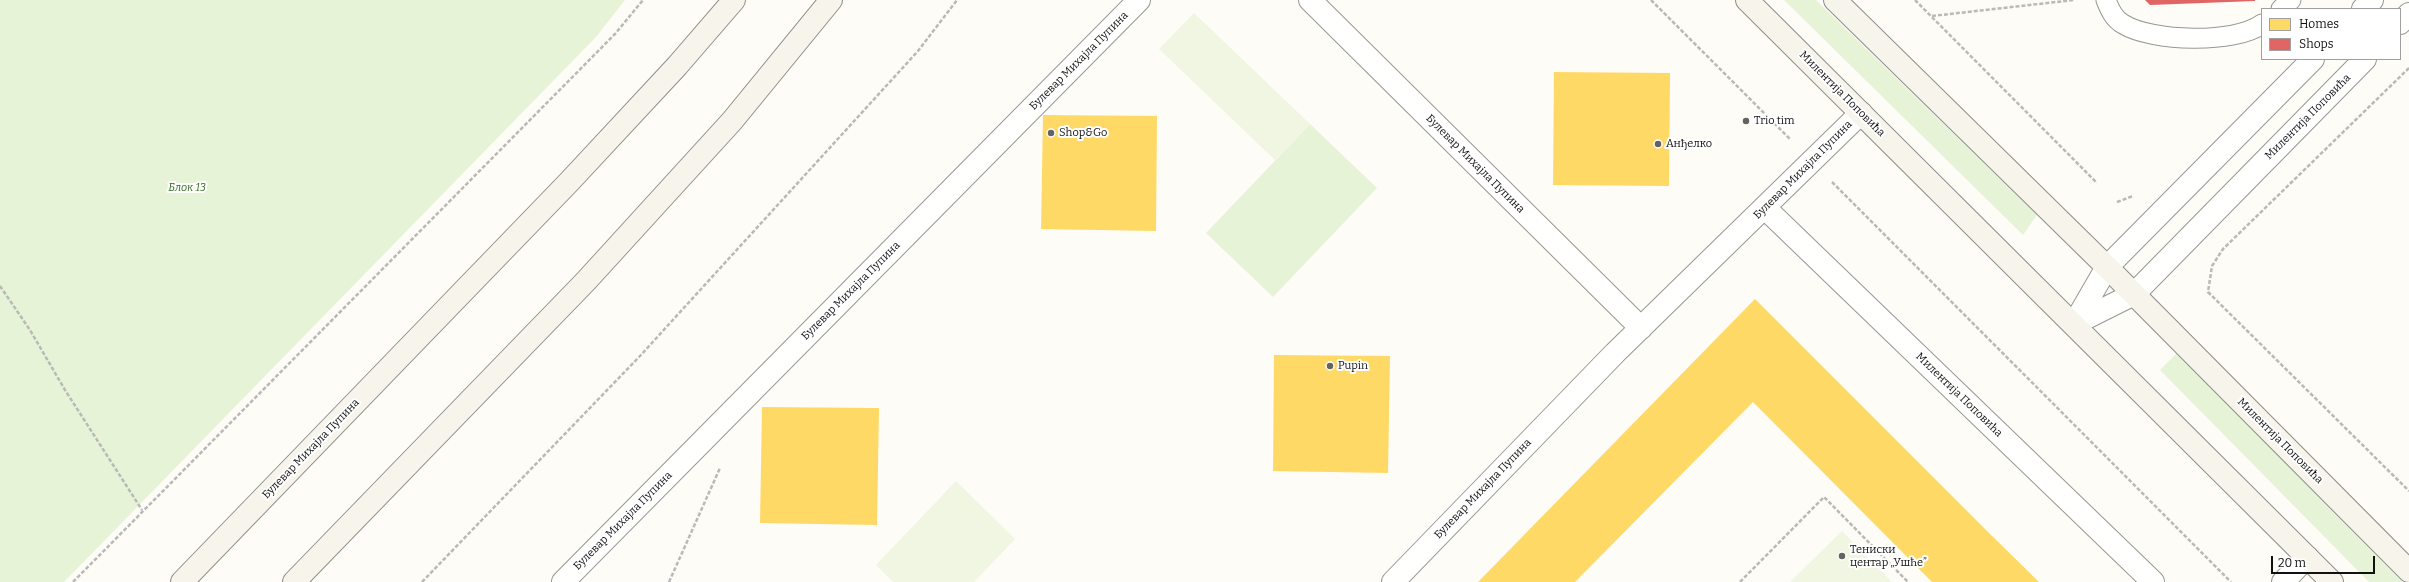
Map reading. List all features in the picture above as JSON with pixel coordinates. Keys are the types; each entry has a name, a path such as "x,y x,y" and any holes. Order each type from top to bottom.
{"street":[{"name":"Булевар Михајла Пупина","path":"182,582 569,182 677,66 734,0"},
{"path":"294,582 586,281 732,121 831,0"},
{"name":"Булевар Михајла Пупина","path":"563,582 1139,0"},
{"name":"Булевар Михајла Пупина","path":"1310,0 1641,328"},
{"name":"Милентија Поповића","path":"1747,0 2332,582"},
{"name":"Милентија Поповића","path":"1835,0 2107,267 2409,571"},
{"path":"2364,8 2372,0"},
{"path":"2401,22 2409,14"},
{"path":"2074,324 2107,267 2312,60"},
{"name":"Милентија Поповића","path":"2074,324 2134,294 2364,60"},
{"name":"Булевар Михајла Пупина","path":"1393,582 1641,328 1861,113"},
{"name":"Милентија Поповића","path":"1765,208 2153,582"},
{"path":"2283,582 2307,557"}],"lane":[{"path":"2106,0 2111,13 2122,24 2146,34 2169,38 2235,36 2253,31 2261,25"},
{"path":"2282,8 2291,0"}],"path":[{"path":"73,582 142,510 615,34 643,0"},
{"path":"422,582 661,332 918,51 957,0"},
{"path":"1651,0 2231,582"},
{"path":"1915,0 2097,183"},
{"path":"1931,16 2074,0"},
{"path":"2409,68 2223,249 2212,266 2208,292 2409,491"},
{"path":"0,286 30,330 65,390 142,510"},
{"path":"668,582 723,461"},
{"path":"1740,582 1824,498 1908,582"}],"green space":[{"name":"Блок 13","path":"0,0 625,0 596,37 64,582 0,582"},
{"path":"1784,0 1816,0 2037,215 2023,235"},
{"path":"1194,13 1310,124 1275,160 1159,49"},
{"path":"1310,124 1377,188 1273,297 1206,233"},
{"path":"2177,353 2402,582 2369,582 2160,370"},
{"path":"956,481 1015,539 974,582 893,582 876,565"},
{"name":"Тениски центар „Ушће”","path":"1842,531 1892,582 1790,582"}],"building: Homes":[{"path":"1554,72 1670,73 1669,186 1553,185"},
{"path":"1043,115 1157,116 1156,231 1041,229"},
{"path":"1755,299 2039,582 1932,582 1753,402 1575,582 1478,582"},
{"path":"1274,355 1390,356 1388,473 1273,471"},
{"path":"762,407 879,408 877,525 760,523"}],"building: Shops":[{"path":"2145,0 2255,0 2255,1 2150,5"}],"place":[{"name":"Trio tim","path":"1746,121"},
{"name":"Shop&Go","path":"1051,133"},
{"name":"Анђелко","path":"1658,144"},
{"name":"Pupin","path":"1330,366"},
{"name":"Тениски центар „Ушће”","path":"1842,556"}]}
